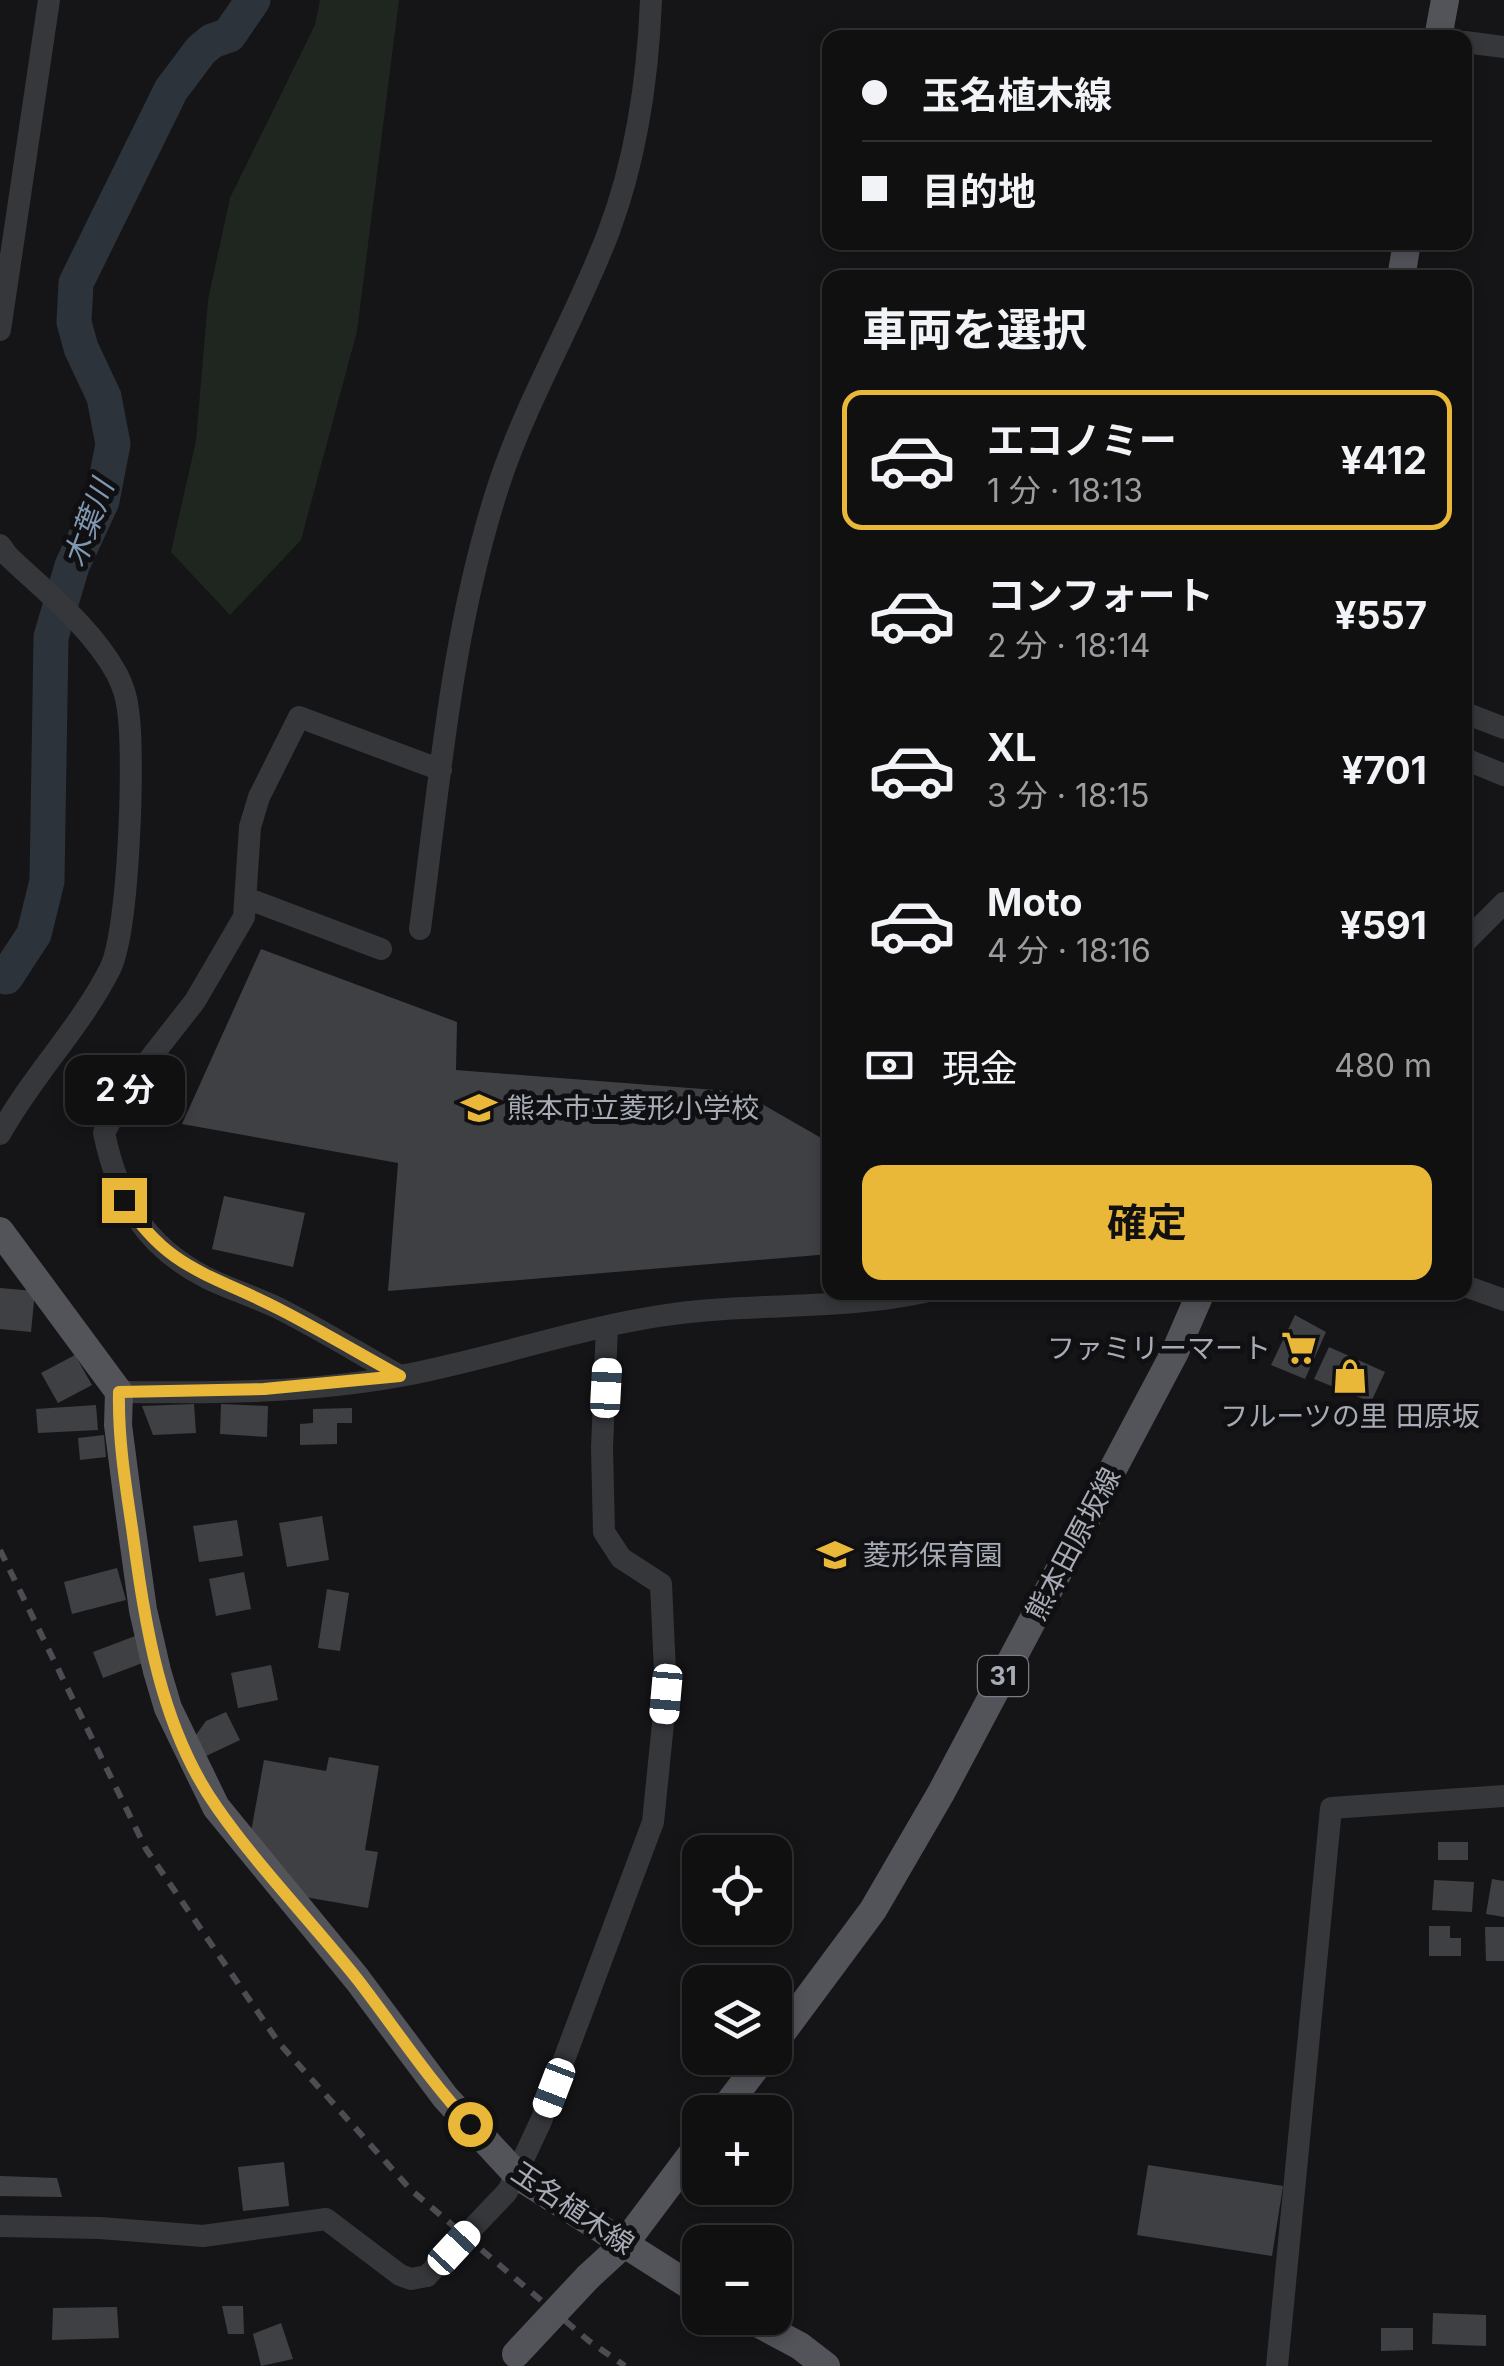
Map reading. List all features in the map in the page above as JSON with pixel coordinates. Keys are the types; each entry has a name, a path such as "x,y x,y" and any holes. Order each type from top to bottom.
{"main road":[{"path":"1439,30 1445,0"},
{"path":"0,1231 119,1392"},
{"name":"熊本田原坂線","path":"792,2019 873,1910 941,1793 1175,1352 1198,1300"},
{"name":"玉名植木線","path":"119,1392 118,1425 143,1610 168,1708 216,1807 357,1979 513,2184 626,2243 682,2283"},
{"path":"735,2095 751,2075"},
{"path":"512,2360 588,2277 626,2243 682,2167"},
{"path":"780,2335 826,2366"}],"street":[{"path":"0,330 49,0"},
{"path":"420,928 458,641 473,572 501,478 610,229 640,112 651,0"},
{"path":"1472,43 1504,47"},
{"path":"0,545 78,622 118,675 128,708 130,747 125,893 113,964 0,1134"},
{"path":"400,1376 276,1307 205,1277 171,1254 139,1224 124,1200 104,1132 130,1084 196,1001 244,917 250,827 259,797 298,716 441,770"},
{"path":"1472,716 1504,728"},
{"path":"1472,762 1504,775"},
{"path":"246,898 381,949"},
{"path":"1472,935 1504,903"},
{"path":"1472,1289 1504,1300"},
{"path":"119,1392 264,1389 400,1376 607,1326 720,1308 857,1300"},
{"path":"0,2226 203,2236 326,2218 400,2276 410,2279 427,2276 513,2184 653,1822 666,1694 661,1584 621,1558 604,1532 602,1448 607,1326"},
{"path":"1277,2366 1332,1808 1504,1796"}],"shaded area":[{"path":"320,0 399,0 357,331 301,540 230,615 171,552 196,441 208,300 230,198 315,25"}],"building":[{"name":"熊本市立菱形小学校","path":"261,949 457,1022 456,1070 741,1092 822,1138 822,1255 388,1291 398,1163 182,1124"},
{"path":"224,1196 305,1213 293,1267 212,1249"},
{"path":"0,1288 35,1291 31,1332 0,1329"},
{"name":"ファミリーマート","path":"1295,1315 1326,1332 1305,1379 1271,1365"},
{"name":"フルーツの里 田原坂","path":"1329,1347 1385,1372 1371,1402 1314,1379"},
{"path":"75,1355 92,1385 58,1403 41,1373"},
{"path":"194,1404 196,1433 153,1435 142,1406"},
{"path":"221,1404 268,1406 267,1437 220,1434"},
{"path":"96,1405 98,1430 38,1433 36,1409"},
{"path":"352,1408 352,1423 337,1423 337,1444 300,1445 300,1424 313,1423 313,1409"},
{"path":"104,1435 106,1457 80,1460 78,1438"},
{"path":"322,1516 329,1560 287,1567 279,1523"},
{"path":"237,1520 243,1556 199,1562 193,1526"},
{"path":"117,1568 126,1600 72,1614 64,1582"},
{"path":"244,1572 251,1609 216,1616 209,1579"},
{"path":"327,1589 349,1593 340,1651 318,1648"},
{"path":"135,1636 145,1662 103,1678 93,1652"},
{"path":"271,1665 278,1700 238,1708 231,1673"},
{"path":"226,1712 240,1740 202,1758 193,1739 206,1721"},
{"path":"329,1757 379,1766 365,1850 378,1852 368,1908 299,1896 251,1832 264,1760 326,1771"},
{"path":"1438,1842 1468,1842 1468,1860 1438,1860"},
{"path":"1492,1879 1504,1881 1504,1917 1486,1914"},
{"path":"1434,1880 1474,1882 1472,1912 1432,1910"},
{"path":"1429,1926 1450,1926 1450,1938 1461,1938 1461,1956 1429,1956"},
{"path":"1485,1927 1504,1927 1504,1961 1486,1961"},
{"path":"284,2162 289,2206 243,2211 238,2167"},
{"path":"1148,2165 1283,2186 1272,2256 1137,2235"},
{"path":"0,2176 57,2178 62,2197 0,2196"},
{"path":"222,2306 243,2306 244,2334 228,2334"},
{"path":"117,2307 119,2338 52,2340 53,2308"},
{"path":"1433,2313 1486,2315 1486,2346 1432,2344"},
{"path":"281,2323 293,2359 261,2366 253,2334"},
{"path":"1381,2328 1413,2328 1413,2350 1381,2351"}],"waterway":[{"name":"木葉川","path":"6,977 34,934 47,881 51,637 72,566 102,501 113,444 104,397 81,348 74,322 76,283 171,90 201,50 229,35 253,0"},
{"name":"木葉川","path":"0,981 6,977"}],"railway":[{"path":"0,1550 146,1849 279,2043 411,2190 589,2341 625,2366"}],"place":[{"name":"熊本市立菱形小学校","path":"479,1108"},
{"name":"ファミリーマート","path":"1299,1348"},
{"name":"フルーツの里 田原坂","path":"1350,1376"},
{"name":"菱形保育園","path":"835,1555"}],"route":[{"path":"124,1200 139,1224 171,1254 205,1277 276,1307 400,1376 264,1389 119,1392 118,1425 143,1610 168,1708 190,1758 216,1807 357,1979 445,2098 470,2124"}]}
